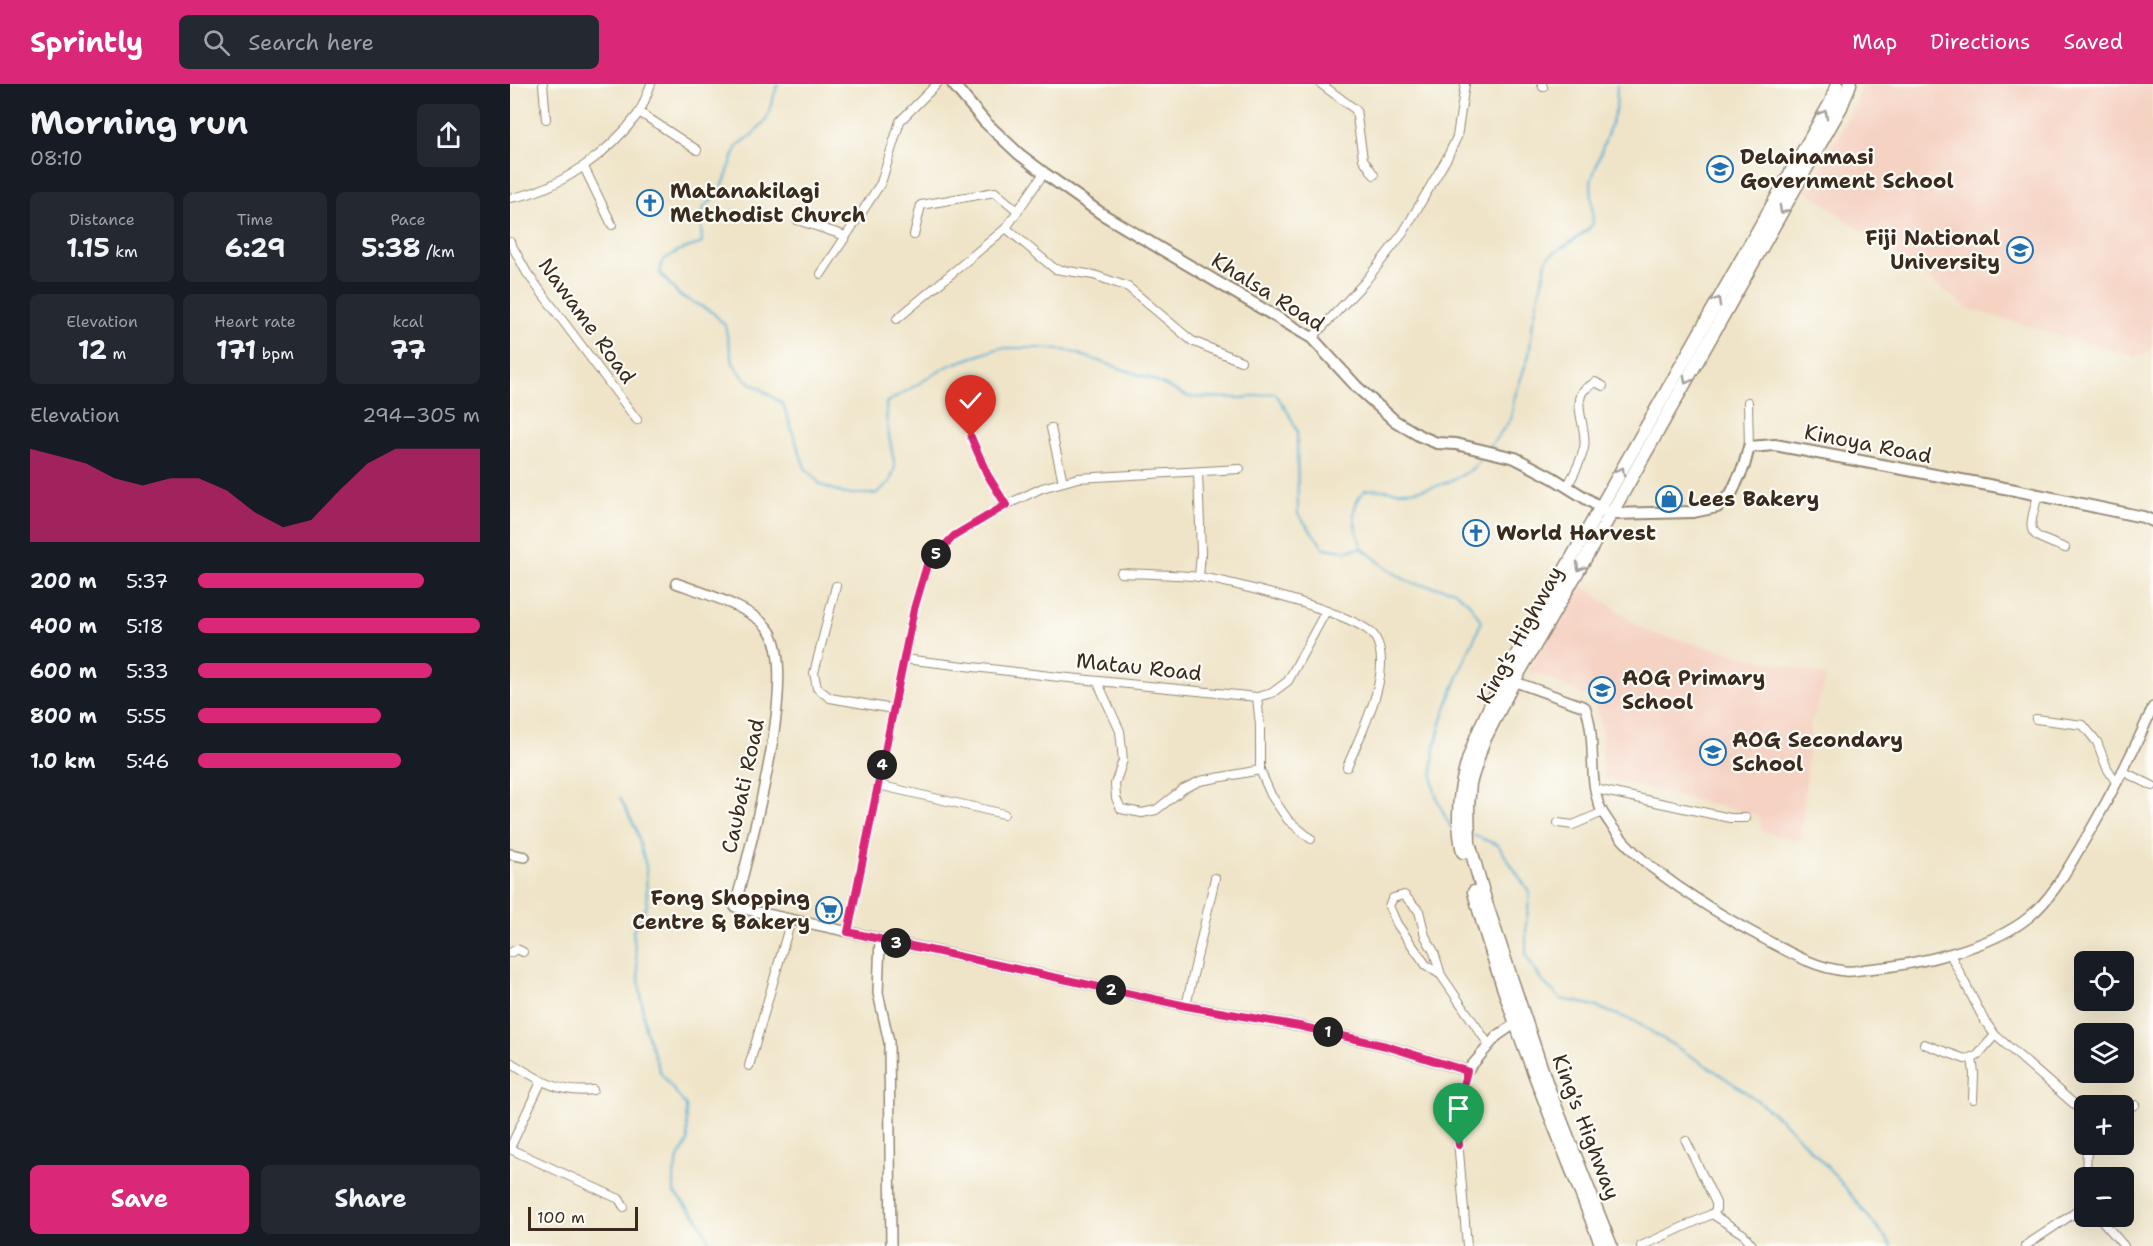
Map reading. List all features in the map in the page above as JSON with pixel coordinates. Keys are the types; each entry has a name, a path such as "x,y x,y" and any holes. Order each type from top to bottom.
{"highway":[{"name":"King's Highway","path":"1606,511 1831,102 1837,84"},
{"name":"King's Highway","path":"1611,1246 1547,1084 1495,965 1465,842 1464,826 1469,794 1476,762 1509,679 1841,107 1850,84"},
{"name":"King's Highway","path":"1520,1021 1602,1246"}],"main road":[{"name":"Khalsa Road","path":"953,84 985,122 1019,154 1044,173 1102,214 1312,338 1358,387 1395,421 1437,443 1456,444 1523,462 1606,511"},
{"name":"Kinoya Road","path":"1749,447 1775,445 2038,495 2153,521"},
{"path":"1606,511 1693,512 1717,507 1731,495 1744,466 1749,447"}],"street":[{"path":"543,84 546,119"},
{"path":"510,198 550,185 584,167 639,112 651,84"},
{"path":"821,274 881,183 900,121 937,84"},
{"path":"1321,84 1356,110 1363,159 1374,175"},
{"path":"1312,338 1364,283 1403,233 1447,158 1456,137 1465,84"},
{"path":"639,112 697,150"},
{"path":"584,167 612,225"},
{"path":"897,319 1006,228 1044,173"},
{"path":"914,235 921,205 995,192 1018,211"},
{"path":"797,219 846,236"},
{"path":"1006,228 1055,268 1094,275 1128,287 1192,341 1241,361"},
{"name":"Nawame Road","path":"510,242 527,273 636,420"},
{"path":"1567,487 1579,464 1585,445 1579,406 1584,391 1595,382 1604,386"},
{"path":"1748,402 1749,447"},
{"path":"1051,428 1063,482"},
{"path":"971,437 987,474 1006,505"},
{"path":"848,932 914,609 927,565 954,536 1006,505 1042,488 1078,478 1240,469"},
{"path":"1198,472 1201,553 1199,577"},
{"path":"2038,495 2030,524 2031,530 2037,537 2065,548"},
{"path":"1121,573 1199,577 1326,611 1359,624 1367,630 1375,637 1380,674 1375,700 1347,767"},
{"name":"Caubati Road","path":"676,583 733,604 769,629 777,646 780,673 778,702 760,807 735,907 1186,1006 1346,1036 1467,1071"},
{"path":"836,586 814,673 817,688 830,698 893,709"},
{"path":"1311,839 1288,820 1271,795 1260,770 1260,725 1257,697 1272,693 1288,681 1326,611"},
{"name":"Matau Road","path":"904,659 1257,697"},
{"path":"1509,679 1585,707 1592,735 1595,789 1603,812 1623,839 1651,866 1726,918 1805,961 1846,971 1899,967 1950,954 1993,938 2028,918 2052,895 2101,813 2153,707"},
{"path":"1097,681 1120,730 1123,760 1114,784 1116,798 1121,809 1142,813 1156,810 1183,789 1200,781 1260,770"},
{"path":"2036,719 2083,725 2097,742 2116,782"},
{"path":"2122,771 2153,786"},
{"path":"878,785 1004,814"},
{"path":"1595,789 1730,818 1746,818"},
{"path":"1558,823 1573,825 1603,812"},
{"path":"510,854 525,857"},
{"path":"1186,1006 1215,878"},
{"path":"1441,975 1426,965 1397,924 1389,906 1393,898 1404,895 1419,910 1425,936 1434,952 1441,975 1489,1045"},
{"path":"749,1066 791,920"},
{"path":"880,939 878,993 889,1042 891,1246"},
{"path":"510,952 517,948 523,952"},
{"path":"1950,954 1983,1020 1995,1035 2074,1104"},
{"path":"1467,1246 1457,1128 1458,1100 1467,1071 1497,1036 1520,1021"},
{"path":"1924,1044 1965,1059 1977,1056 1995,1035"},
{"path":"1972,1058 1973,1099"},
{"path":"510,1062 542,1082 578,1092 593,1090"},
{"path":"542,1082 510,1148 619,1199 624,1207"},
{"path":"1641,1246 1712,1214 1716,1210 1716,1203 1686,1141"},
{"path":"2025,1246 2074,1213"},
{"path":"1712,1214 1743,1234 1753,1246"},
{"path":"2108,1227 2124,1246"}],"shaded area":[{"name":"Fiji National University","path":"1862,84 2153,84 2153,350 2137,358 1969,309 1807,191 1855,106"},
{"name":"AOG Secondary School","path":"1581,584 1647,632 1827,676 1811,724 1801,841 1761,831 1759,816 1603,779 1602,733 1595,701 1550,678 1528,671"}],"waterway":[{"path":"778,84 766,120 752,135 737,146 718,194 704,207 701,224 702,243 678,251 662,261 660,273 679,295 712,312 725,325 733,363 744,378 783,404 805,468 821,485 845,494 875,494 890,482 895,467 887,425 886,403 950,365 1000,348 1069,351 1149,378 1189,397 1243,398 1275,393 1297,431 1298,514 1324,548 1344,551 1362,548 1389,570 1411,583 1453,590 1469,603 1481,621 1447,704 1433,760 1436,796 1450,826 1456,829"},
{"path":"1488,449 1511,419 1514,399 1529,355 1533,322 1547,258 1588,230 1593,224 1591,181 1616,109 1617,84"},
{"path":"1362,548 1355,525 1354,511 1359,497 1365,490 1411,491 1430,488 1457,478 1473,468 1484,453"},
{"path":"620,798 636,829 646,866 647,905 633,931 645,1028 660,1072 686,1106 688,1141 678,1159 674,1175 674,1193 697,1217 712,1246"},
{"path":"1473,835 1498,845 1530,893 1526,925 1526,956 1542,981 1561,999 1591,1005 1634,1021 1754,1098 1783,1121 1834,1174 1892,1246"}],"place":[{"name":"Delainamasi Government School","path":"1720,169"},
{"name":"Matanakilagi Methodist Church","path":"650,203"},
{"name":"Fiji National University","path":"2020,250"},
{"name":"Lees Bakery","path":"1669,499"},
{"name":"World Harvest","path":"1476,533"},
{"name":"AOG Primary School","path":"1602,690"},
{"name":"AOG Secondary School","path":"1713,752"},
{"name":"Fong Shopping Centre & Bakery","path":"829,910"}],"route":[{"path":"971,437 987,474 1006,505 954,536 927,565 914,609 848,932 1186,1006 1299,1026 1386,1046 1467,1071 1458,1100 1459,1145"}]}
